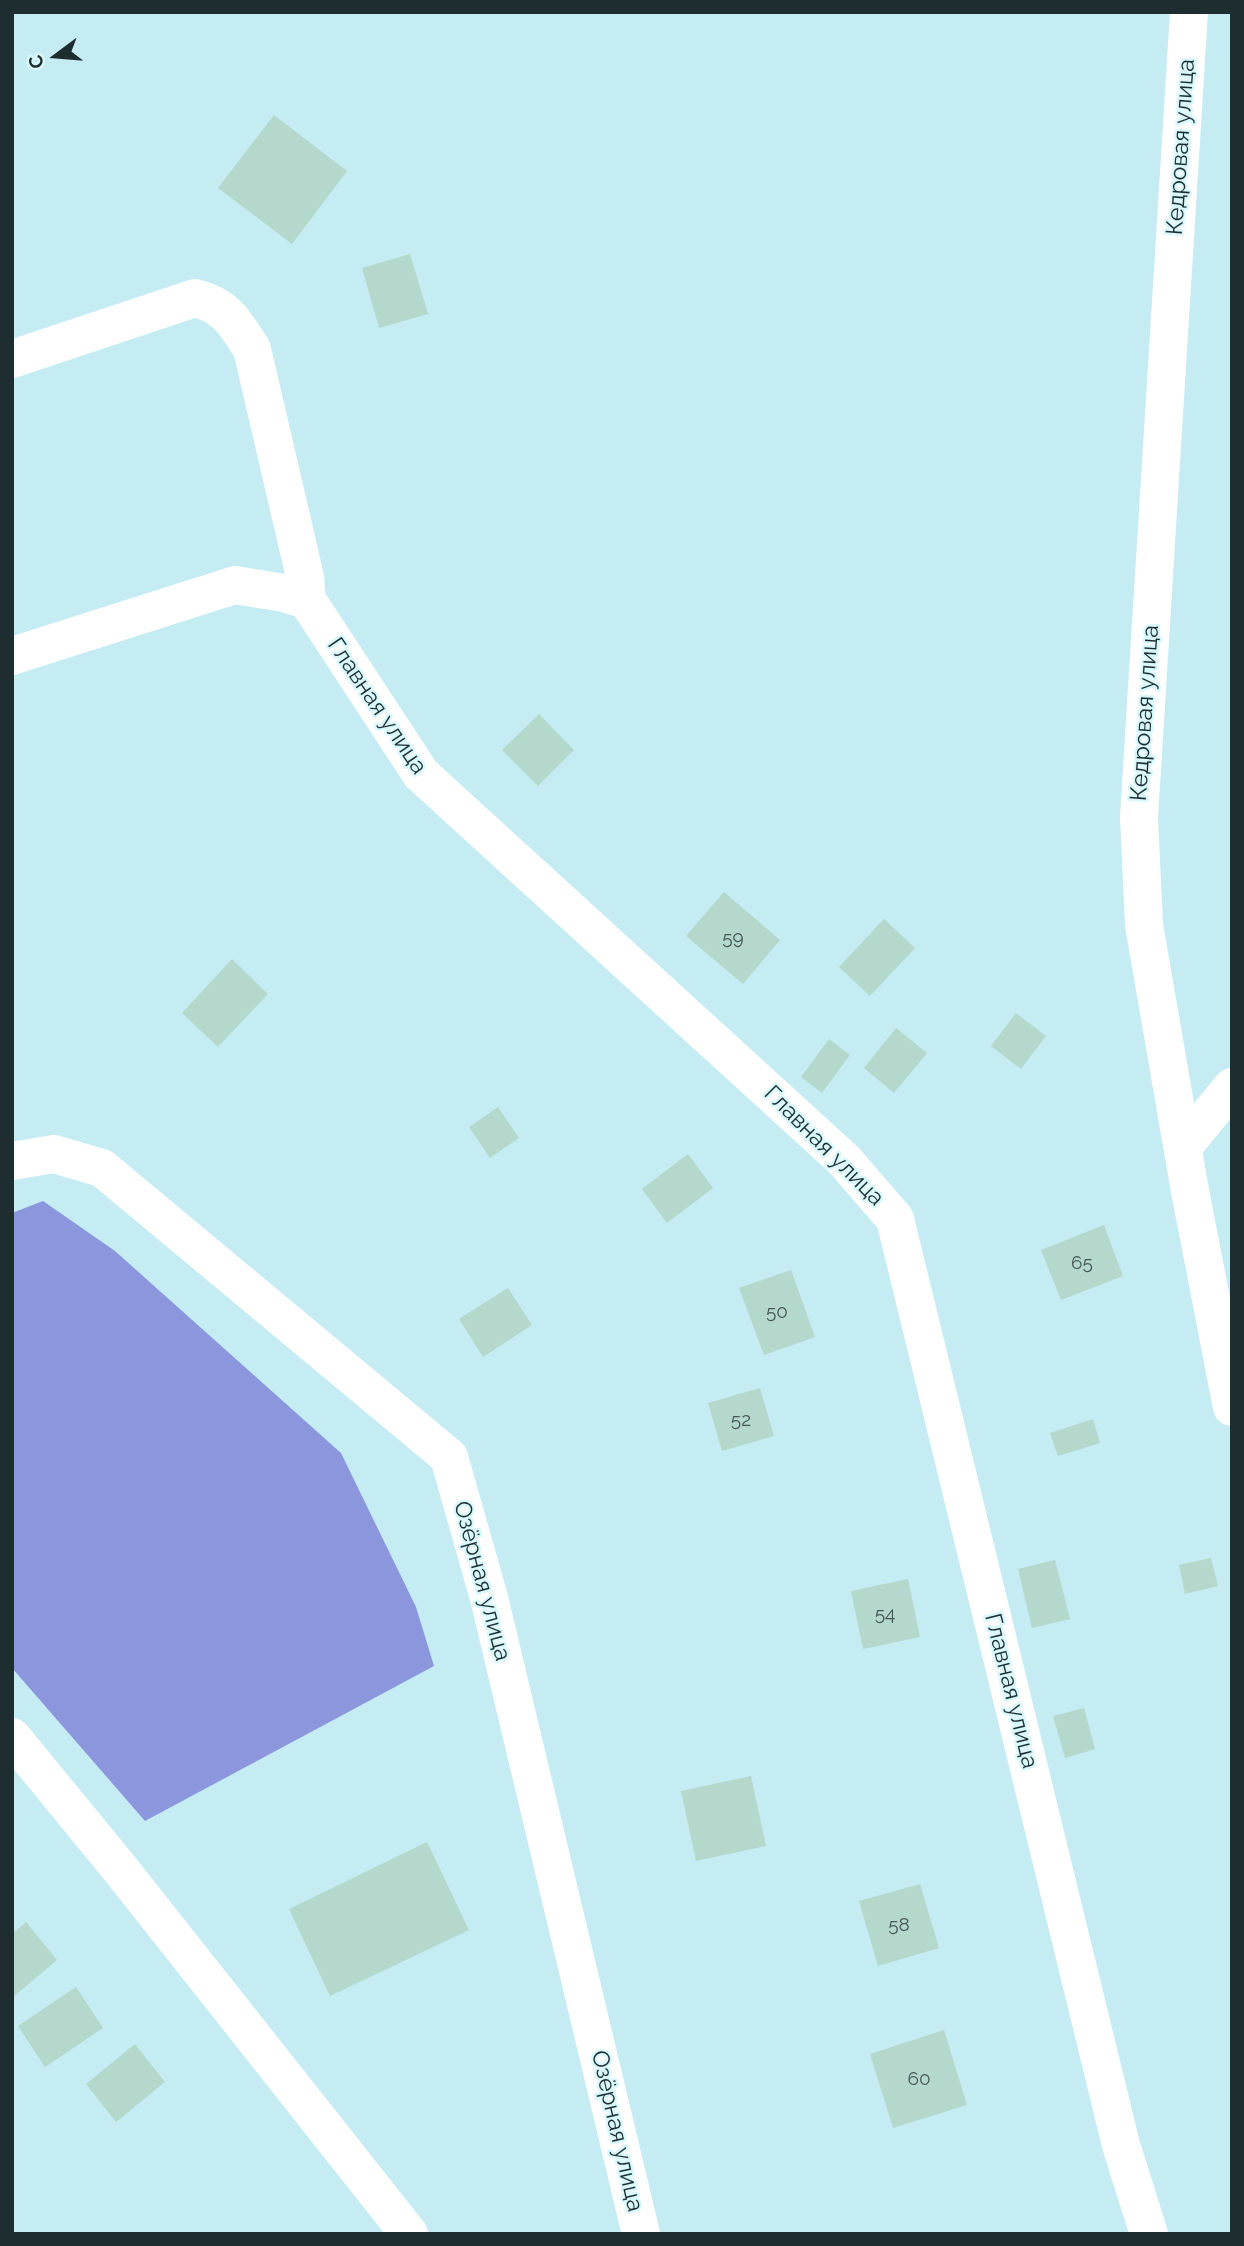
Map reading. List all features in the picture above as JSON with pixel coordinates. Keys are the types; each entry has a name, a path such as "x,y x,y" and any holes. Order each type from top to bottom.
{"lane":[{"name":"Кедровая улица","path":"1189,12 1139,817 1144,925 1232,1407"},
{"path":"12,359 195,299 212,303 232,318 252,349 305,576 307,600 284,593 235,585 12,656"},
{"name":"Главная улица","path":"307,600 421,774 845,1160 895,1219 1118,2132 1149,2234"},
{"path":"1183,1147 1232,1087"},
{"name":"Озёрная улица","path":"12,1161 54,1154 102,1167 449,1457 489,1598 641,2234"},
{"path":"12,1737 410,2234"}],"water":[{"path":"43,1201 115,1251 341,1453 416,1607 434,1666 145,1821 12,1668 12,1213"}],"building":[{"path":"274,115 347,171 292,244 218,188"},
{"path":"410,254 428,314 379,328 362,268"},
{"path":"539,714 574,750 538,786 502,750"},
{"path":"724,892 780,940 743,984 686,936"},
{"path":"884,919 915,948 870,996 839,967"},
{"path":"232,959 268,994 218,1047 182,1013"},
{"path":"1016,1013 1046,1036 1021,1069 991,1046"},
{"path":"896,1028 927,1053 894,1093 864,1068"},
{"path":"829,1039 850,1055 822,1093 801,1077"},
{"path":"498,1107 519,1138 490,1158 469,1127"},
{"path":"688,1154 713,1188 667,1223 642,1189"},
{"path":"1104,1225 1123,1276 1061,1300 1041,1250"},
{"path":"791,1270 815,1337 764,1355 739,1288"},
{"path":"508,1288 532,1325 483,1357 459,1319"},
{"path":"760,1388 774,1436 722,1451 708,1403"},
{"path":"1093,1419 1100,1443 1058,1456 1050,1433"},
{"path":"1211,1558 1218,1586 1185,1594 1179,1565"},
{"path":"1055,1560 1070,1619 1032,1628 1018,1569"},
{"path":"908,1579 920,1637 863,1649 851,1591"},
{"path":"1084,1708 1095,1749 1065,1758 1053,1716"},
{"path":"751,1776 766,1846 696,1861 681,1791"},
{"path":"427,1842 469,1930 330,1996 289,1909"},
{"path":"920,1884 939,1948 878,1966 859,1901"},
{"path":"26,1922 57,1960 12,1998 12,1934"},
{"path":"76,1987 103,2028 45,2067 18,2026"},
{"path":"944,2030 967,2105 893,2128 870,2054"},
{"path":"135,2044 165,2082 116,2122 86,2084"}]}
